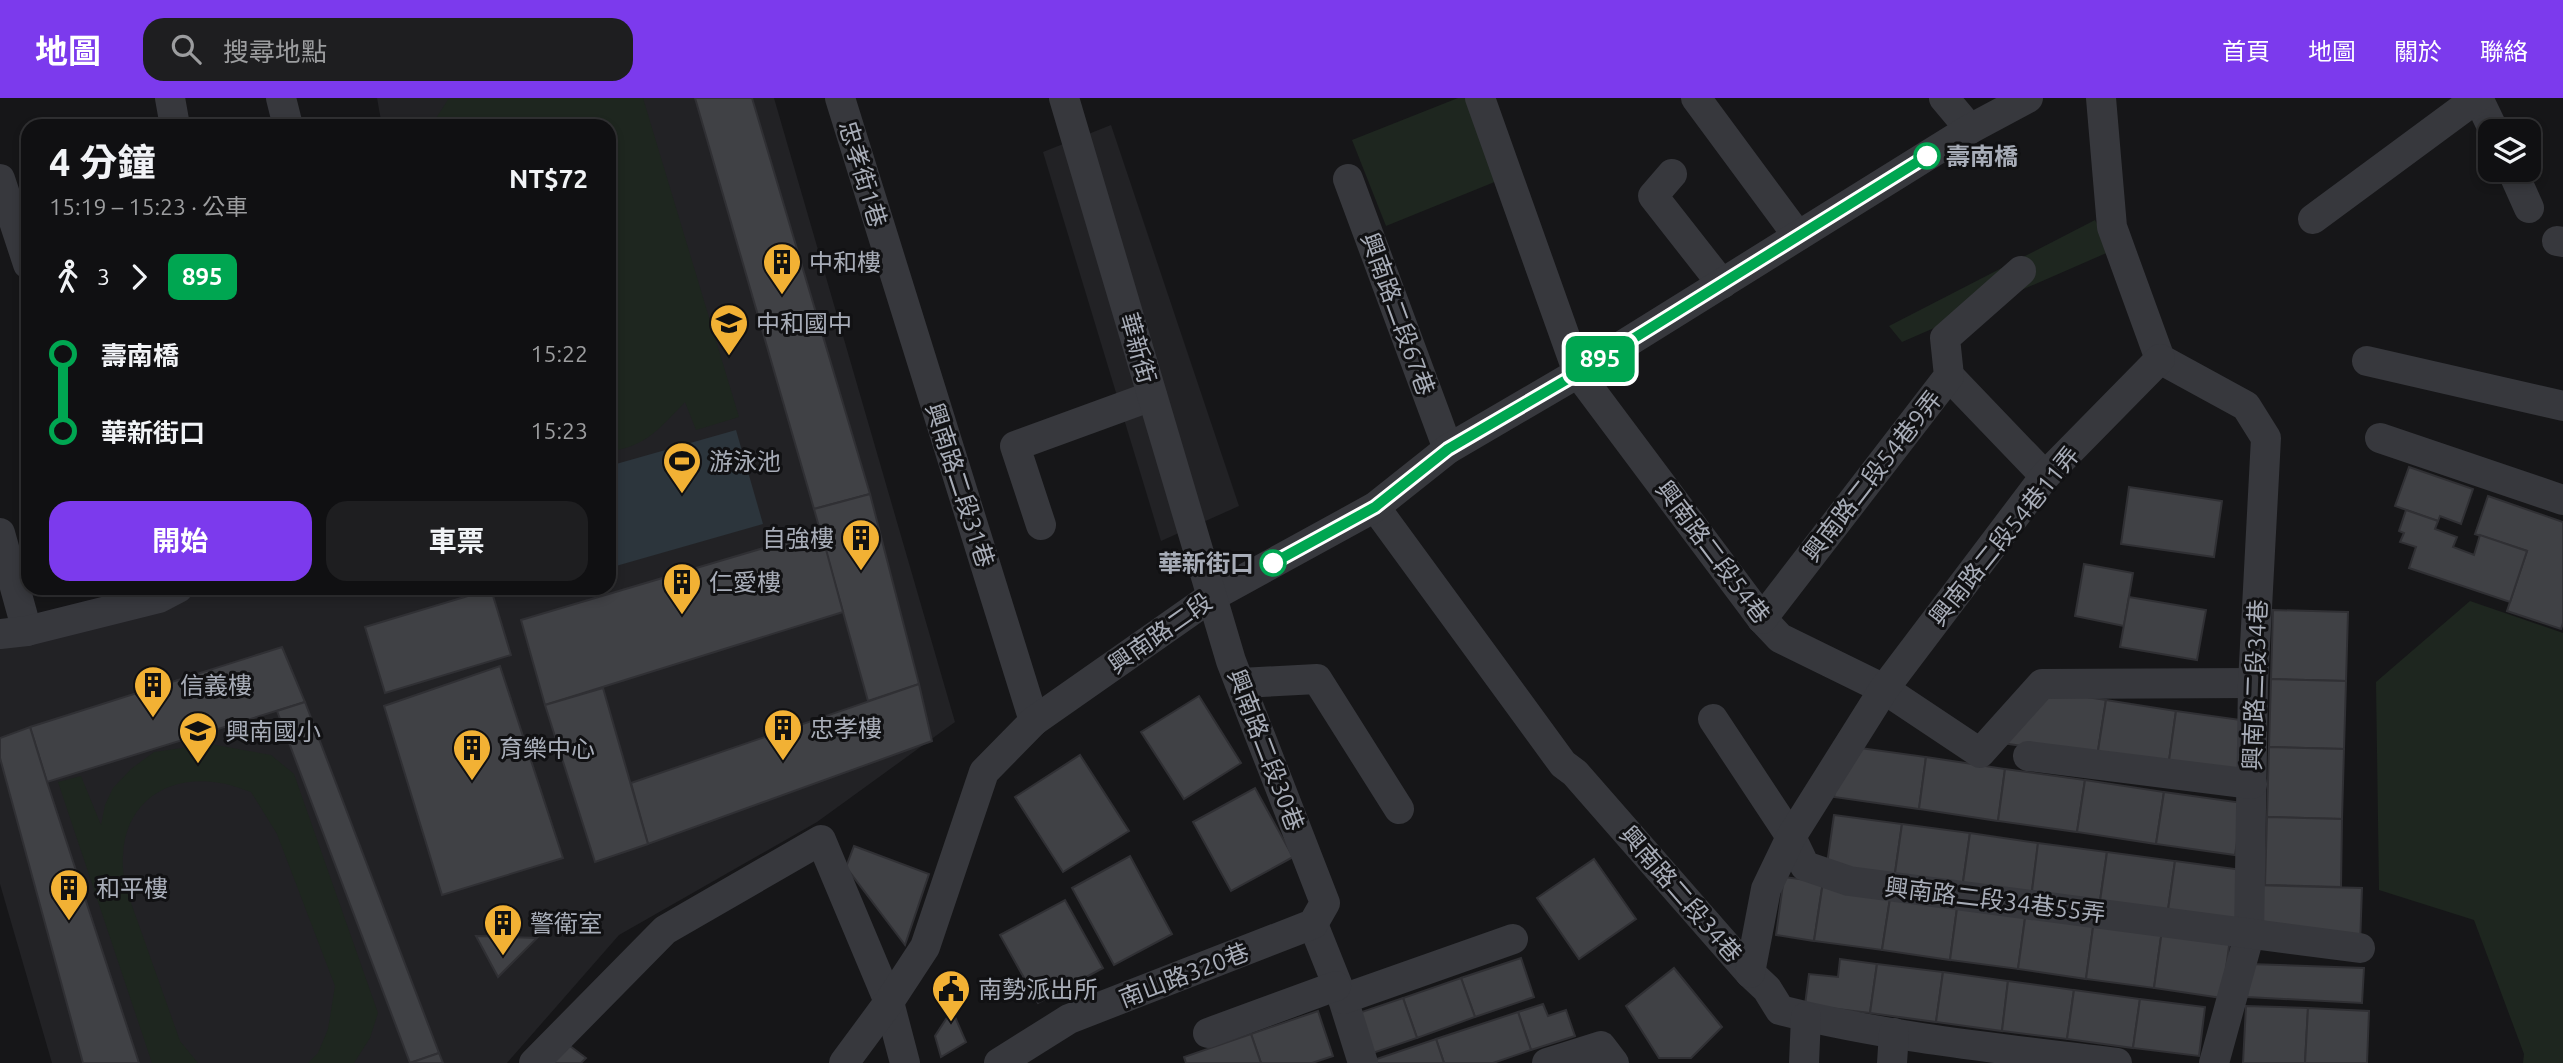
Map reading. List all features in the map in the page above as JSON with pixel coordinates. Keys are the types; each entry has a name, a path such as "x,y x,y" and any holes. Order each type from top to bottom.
{"street":[{"path":"170,98 174,119"},
{"path":"281,98 286,119"},
{"name":"忠孝街1巷","path":"840,98 886,250"},
{"name":"華新街","path":"1066,98 1211,597"},
{"name":"興南路二段54巷","path":"1480,98 1502,153 1578,373 1762,619 1780,638 1884,689 1980,753 2042,684 2253,683"},
{"path":"1696,98 1798,236"},
{"path":"1944,98 1970,129"},
{"name":"興南路二段","path":"844,1063 925,947 984,772 1034,721 1211,597 1375,507 1448,449 1578,373 1970,129 2028,98"},
{"path":"2101,98 2112,227 2160,359"},
{"path":"2313,219 2478,98 2488,119"},
{"path":"1672,174 1653,197 1722,284"},
{"path":"0,179 21,243"},
{"name":"興南路二段67巷","path":"1348,179 1448,449"},
{"path":"2517,182 2529,208"},
{"name":"興南路二段31巷","path":"886,250 1034,721"},
{"name":"興南路二段54巷9弄","path":"1762,619 1949,376 1945,338 2021,271"},
{"name":"興南路二段54巷11弄","path":"1750,973 1766,889 1791,836 1884,689 2046,476 2160,359"},
{"name":"興南路二段34巷","path":"2160,359 2246,407 2266,438 2253,683 2249,936 2214,1063"},
{"path":"2367,361 2563,406"},
{"path":"1949,376 2046,476"},
{"path":"1041,525 1015,446 1152,396"},
{"path":"2380,438 2563,500"},
{"name":"興南路二段34巷","path":"1375,507 1563,764 1575,773 1767,989 1780,1010 2032,1058 2118,1063"},
{"path":"0,533 13,633 163,595"},
{"name":"興南路二段30巷","path":"1211,597 1319,914 1339,993 1363,1063"},
{"path":"1241,683 1317,679 1399,809"},
{"name":"興南路二段34巷55弄","path":"1713,719 1791,836 1805,866 1849,881 2136,918 2249,936 2360,948"},
{"path":"2028,756 2252,784"},
{"path":"534,1063 665,930 821,840 889,1002 905,1063"},
{"name":"南山路320巷","path":"999,1063 1069,1019 1319,914"},
{"path":"1208,1033 1514,939"},
{"path":"1804,1063 1806,1017"},
{"path":"1892,1063 1894,1033"},
{"path":"1557,1059 1601,1046 1614,1063"}],"shaded area":[{"name":"中和國中","path":"377,98 774,98 955,722 817,822 619,935 507,1063 52,1063 0,884 0,645 173,595 616,595 616,119 381,119"},
{"path":"449,98 643,98 739,417 696,430 685,402 652,435 633,446 616,450 616,119 436,119"},
{"path":"1458,98 1466,98 1497,181 1386,226 1352,140"},
{"path":"1111,125 1239,506 1161,541 1043,152"},
{"path":"2095,220 2111,251 1902,342 1889,326"},
{"name":"游泳池","path":"736,430 763,524 616,566 616,464"},
{"path":"2470,601 2563,633 2563,1063 2523,1063 2524,1054 2474,920 2379,890 2376,682"},
{"path":"210,744 271,755 294,774 378,1013 370,1038 354,1063 308,1063 318,1053 328,1029 335,986 277,834 251,792 201,781 167,788 153,796 141,807 126,837 124,883 180,1041 198,1063 152,1063 58,782 81,776 101,825 105,805 113,788 131,769 154,752"}],"building":[{"name":"中和樓","path":"695,98 752,98 870,494 814,509"},
{"path":"2409,467 2473,489 2461,524 2440,516 2438,521 2395,506"},
{"path":"2129,487 2222,501 2214,557 2121,544"},
{"name":"自強樓","path":"870,494 919,684 868,701 814,509"},
{"path":"2488,496 2563,522 2561,629 2507,611 2527,551 2475,534"},
{"path":"2406,510 2438,521 2435,529 2457,537 2453,547 2474,555 2480,535 2527,551 2510,602 2409,568 2416,547 2400,542 2404,533 2399,531"},
{"name":"仁愛樓","path":"821,531 843,612 545,705 521,620 605,595 616,595 616,592"},
{"path":"2084,564 2133,573 2124,626 2075,616"},
{"path":"471,595 493,595 511,655 385,693 365,627"},
{"path":"2129,597 2206,610 2197,660 2120,647"},
{"path":"2273,610 2348,612 2346,681 2271,679"},
{"name":"信義樓","path":"282,647 305,702 47,782 30,727"},
{"name":"育樂中心","path":"500,666 563,858 442,895 384,706"},
{"path":"2271,679 2346,681 2344,749 2269,747"},
{"name":"忠孝樓","path":"919,684 932,741 648,844 631,783"},
{"path":"603,688 648,844 595,862 545,705"},
{"path":"2048,691 2106,700 2097,757 2002,743"},
{"path":"1199,696 1241,763 1184,799 1141,732"},
{"path":"2106,700 2176,711 2168,768 2097,757"},
{"path":"305,702 439,1053 410,1063 277,711"},
{"path":"2176,711 2248,721 2239,779 2168,768"},
{"name":"和平樓","path":"30,727 139,1063 83,1063 0,758 0,738"},
{"path":"1853,747 1926,757 1919,809 1834,797 1838,767"},
{"path":"2269,747 2344,749 2342,819 2267,817"},
{"path":"1080,755 1129,831 1063,872 1015,797"},
{"path":"1926,757 2005,769 1998,821 1919,809"},
{"path":"2005,769 2085,780 2077,832 1998,821"},
{"path":"2085,780 2164,792 2156,844 2077,832"},
{"path":"1255,788 1293,857 1231,891 1193,822"},
{"path":"2164,792 2243,803 2235,855 2156,844"},
{"path":"1834,815 1902,824 1894,880 1826,871"},
{"path":"2267,817 2342,819 2341,887 2265,885"},
{"path":"1902,824 1970,833 1962,889 1894,880"},
{"path":"1970,833 2038,843 2031,899 1962,889"},
{"path":"2038,843 2107,852 2099,908 2031,899"},
{"path":"854,846 929,874 905,945 846,867"},
{"path":"2107,852 2175,861 2167,917 2099,908"},
{"path":"1130,856 1172,934 1114,965 1072,888"},
{"path":"1594,859 1636,919 1579,959 1537,898"},
{"path":"2175,861 2243,870 2236,926 2167,917"},
{"path":"1784,877 1823,882 1814,941 1776,935"},
{"path":"1823,882 1891,892 1882,950 1814,941"},
{"path":"2253,885 2362,888 2360,945 2251,942"},
{"path":"1891,892 1958,901 1950,960 1882,950"},
{"path":"1065,900 1103,968 1038,1003 1000,935"},
{"path":"1958,901 2026,911 2018,969 1950,960"},
{"path":"2026,911 2094,920 2086,979 2018,969"},
{"path":"2094,920 2162,930 2154,988 2086,979"},
{"path":"2162,930 2230,939 2222,998 2154,988"},
{"name":"警衛室","path":"476,936 537,938 498,977"},
{"path":"1521,958 1534,997 1475,1017 1461,978"},
{"path":"1840,959 1877,964 1870,1013 1805,1005 1809,974 1838,977"},
{"path":"1877,964 1943,972 1936,1022 1870,1013"},
{"path":"2249,964 2364,968 2362,1003 2247,997"},
{"path":"1674,968 1722,1027 1691,1058 1659,1058 1626,1006"},
{"path":"1943,972 2008,981 2002,1031 1936,1022"},
{"path":"1461,978 1475,1017 1417,1038 1403,998"},
{"path":"2008,981 2074,990 2067,1039 2002,1031"},
{"path":"2074,990 2140,999 2133,1048 2067,1039"},
{"path":"1403,998 1417,1038 1358,1058 1344,1018"},
{"path":"2140,999 2205,1007 2199,1056 2133,1048"},
{"path":"1543,1004 1548,1016 1566,1010 1575,1036 1531,1050 1518,1012"},
{"path":"2246,1006 2308,1008 2305,1063 2243,1063"},
{"path":"2308,1008 2369,1011 2367,1063 2305,1063"},
{"name":"南勢派出所","path":"952,1010 966,1042 941,1057 935,1036"},
{"path":"1318,1011 1333,1056 1312,1063 1261,1063 1251,1034"},
{"path":"1518,1012 1531,1050 1493,1063 1444,1063 1436,1039"},
{"path":"1251,1034 1261,1063 1186,1063 1184,1057"},
{"path":"1436,1039 1444,1063 1365,1063"},
{"path":"562,1040 586,1058 581,1063 542,1063"},
{"path":"439,1053 443,1063 410,1063"}],"bus line":[{"name":"895","path":"1273,563 1375,507 1448,449 1578,373 1927,156"}],"place":[{"name":"壽南橋","path":"1927,156"},
{"name":"中和樓","path":"782,296"},
{"name":"中和國中","path":"729,357"},
{"name":"游泳池","path":"682,495"},
{"name":"華新街口","path":"1273,563"},
{"name":"自強樓","path":"861,572"},
{"name":"仁愛樓","path":"682,616"},
{"name":"信義樓","path":"153,719"},
{"name":"忠孝樓","path":"783,762"},
{"name":"興南國小","path":"198,765"},
{"name":"育樂中心","path":"472,782"},
{"name":"和平樓","path":"69,922"},
{"name":"警衛室","path":"503,957"},
{"name":"南勢派出所","path":"951,1023"}]}
